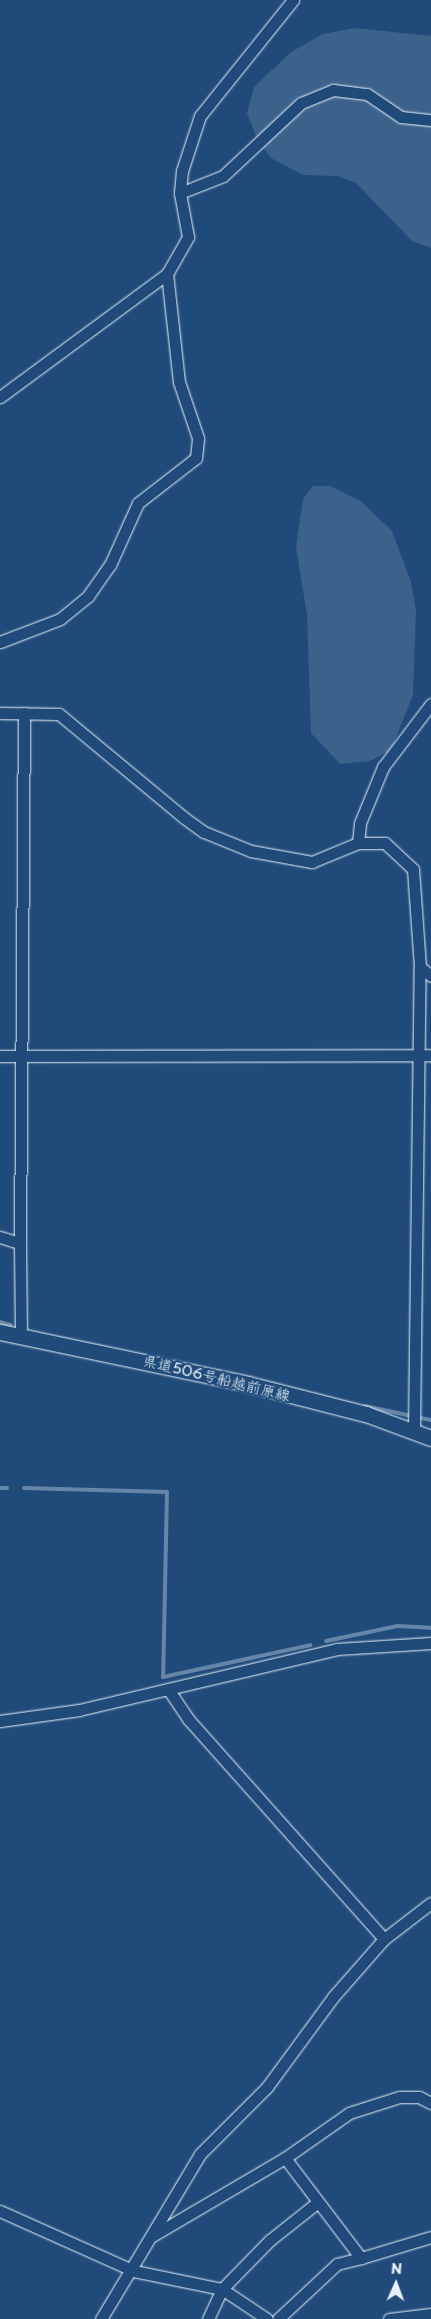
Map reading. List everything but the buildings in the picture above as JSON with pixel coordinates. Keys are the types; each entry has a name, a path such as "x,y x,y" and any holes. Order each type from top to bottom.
{"main road":[{"name":"県道506号船越前原線","path":"0,1332 248,1384 366,1414 431,1438"}],"street":[{"path":"0,397 167,274 188,236 180,193 186,154 200,116 293,0"},
{"path":"180,193 223,176 300,103 333,90 367,94 401,117 431,120"},
{"path":"0,642 60,619 88,596 110,565 138,503 196,458 198,438 179,382 167,274"},
{"path":"358,843 360,824 383,767 431,704"},
{"path":"21,1336 20,1243 24,1055 24,712"},
{"path":"0,713 59,714 183,817 229,843 271,856 312,862 358,843 385,843 413,869 420,967 417,1055 414,1431"},
{"path":"420,967 431,976"},
{"path":"0,1056 431,1055"},
{"path":"0,1237 20,1243"},
{"path":"0,1721 79,1710 354,1646 431,1643"},
{"path":"168,1689 189,1720 384,1939"},
{"path":"101,2319 134,2271 152,2236 200,2154 266,2087 333,1997 384,1939 431,1903"},
{"path":"152,2236 284,2158 348,2112 374,2102 419,2097 431,2104"},
{"path":"284,2158 361,2258"},
{"path":"208,2319 222,2289 270,2240 318,2202"},
{"path":"0,2211 134,2271 222,2289 267,2319"},
{"path":"278,2319 337,2264 431,2237"},
{"path":"389,2319 431,2314"}],"shaded area":[{"path":"355,28 431,36 431,248 412,241 356,183 338,176 303,175 271,158 258,141 247,113 254,87 291,52 323,34"},
{"path":"313,486 330,486 362,502 392,531 411,582 416,610 413,695 391,750 370,761 340,764 311,733 307,615 296,547 303,499"}],"waterway":[{"path":"0,1322 11,1325"},
{"path":"365,1406 431,1420"},
{"path":"0,1488 7,1488"},
{"path":"24,1488 167,1492 163,1677 311,1645"},
{"path":"326,1641 397,1626 431,1628"}]}
